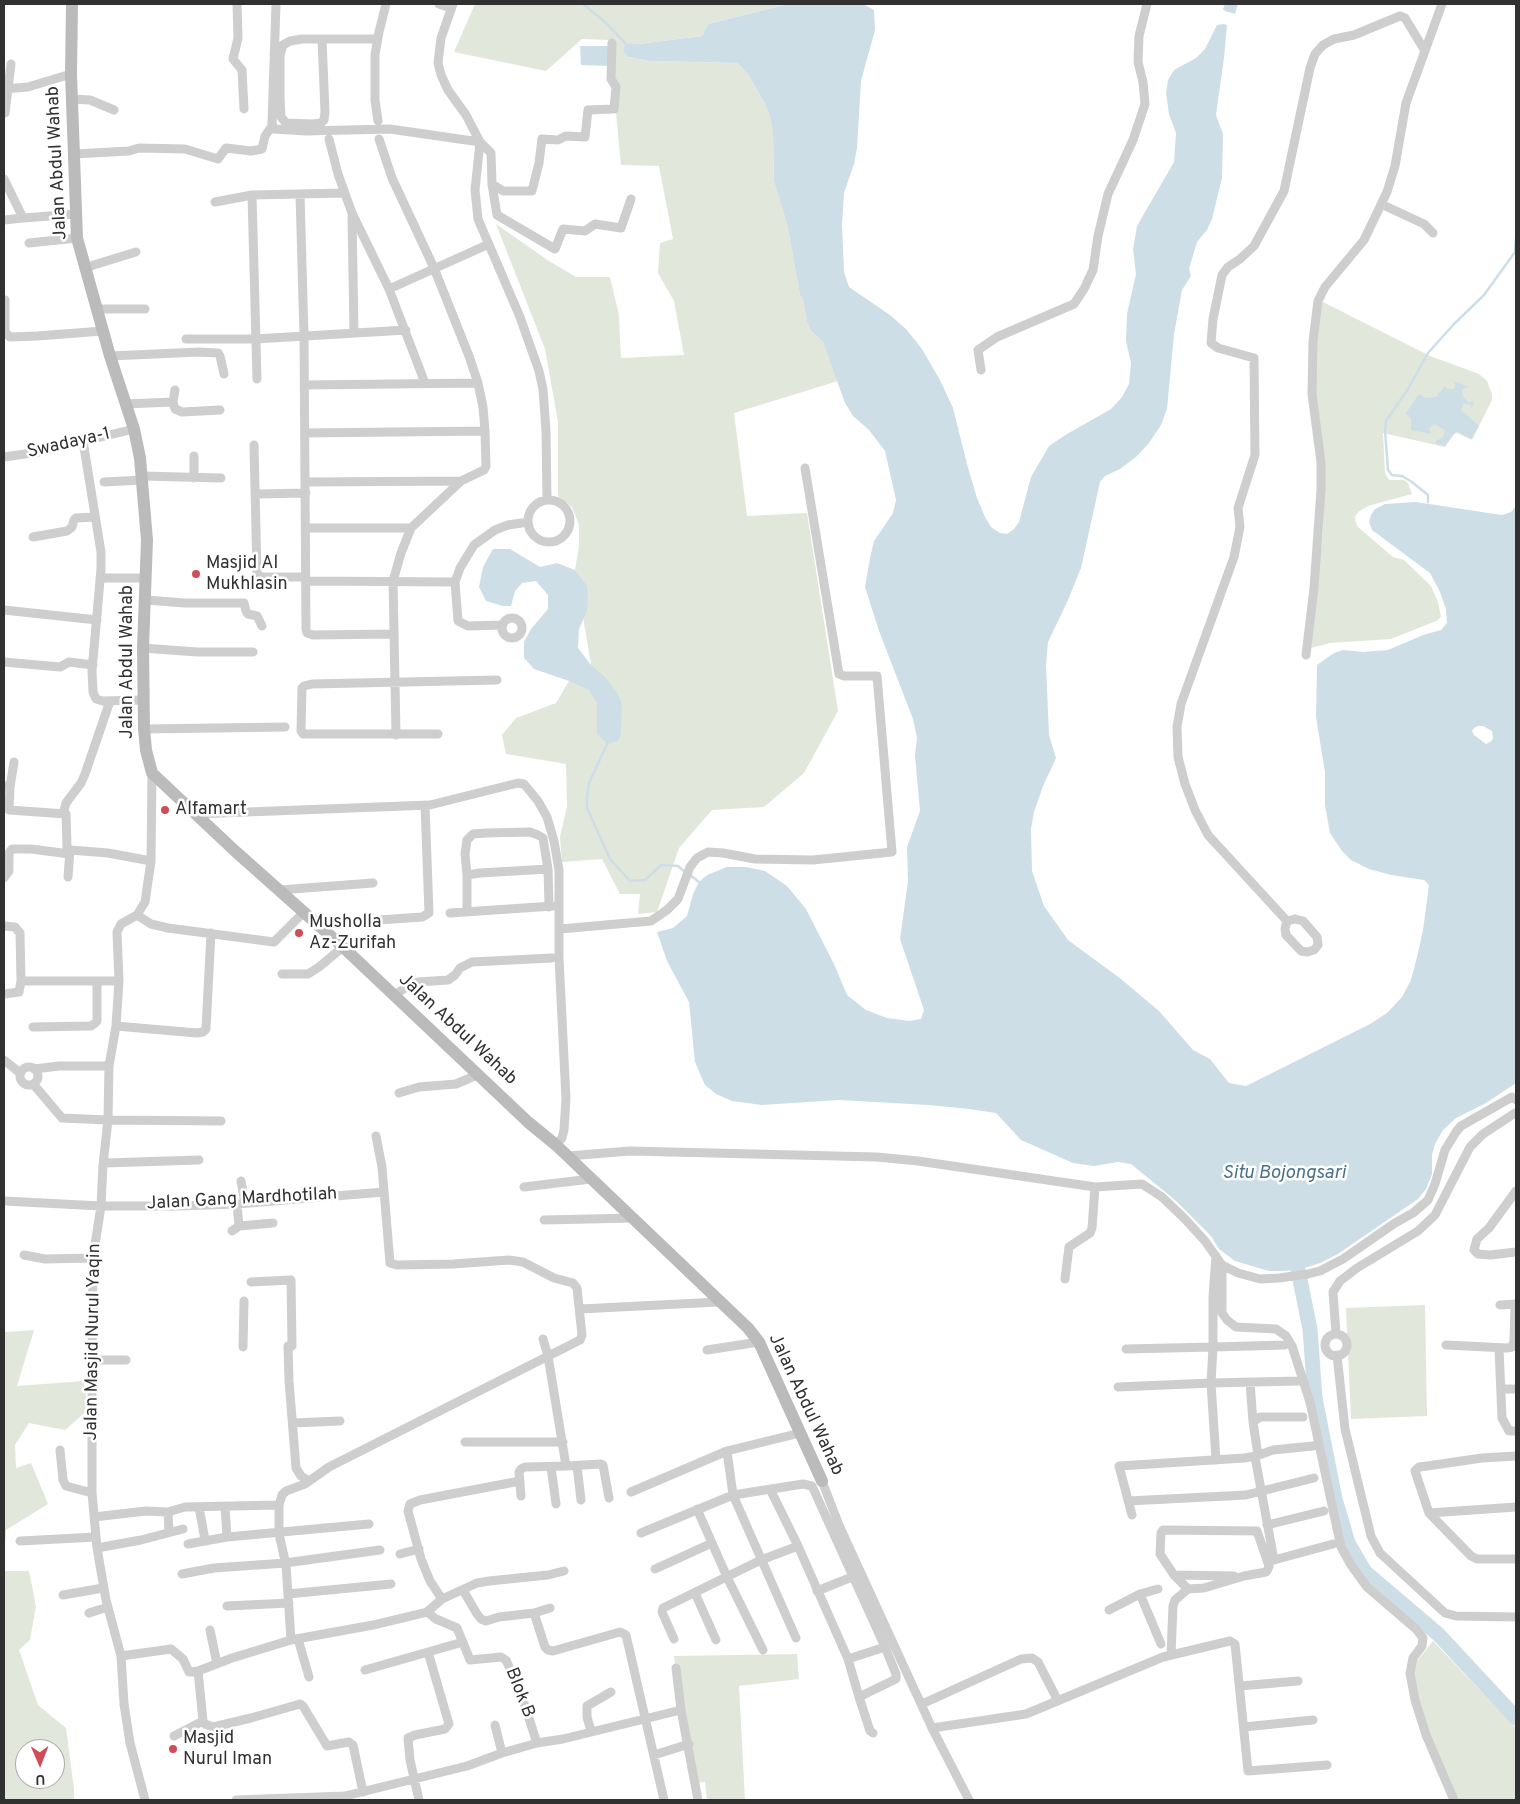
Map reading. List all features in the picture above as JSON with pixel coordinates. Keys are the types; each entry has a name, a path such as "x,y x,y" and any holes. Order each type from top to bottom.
{"street":[{"name":"Jalan Abdul Wahab","path":"72,4 71,74 77,238 110,356 134,429 142,478 146,540 146,600 143,648 144,729 146,750 152,773 303,913 343,947 528,1122 568,1156 748,1328 758,1342 932,1728 969,1800"},
{"path":"237,4 238,38 233,59 242,70 244,109"},
{"path":"74,154 130,151 139,148 185,149 218,159 226,148 251,151 262,149 265,136 272,126 276,4"},
{"path":"378,121 375,74 377,39 386,4"},
{"path":"439,4 452,6 441,38 438,63 441,75 480,142 491,153 492,184 497,215 555,249 563,229 585,231 595,224 621,228 631,199"},
{"path":"980,370 978,350 997,337 1074,304 1093,270 1098,236 1108,194 1133,140 1145,104 1144,82 1138,62 1138,36 1147,4"},
{"path":"1306,655 1314,588 1321,490 1321,462 1312,394 1313,341 1318,301 1325,287 1364,240 1381,204 1395,166 1406,103 1442,4"},
{"path":"1287,921 1208,835 1195,810 1185,784 1178,757 1177,727 1181,704 1234,557 1240,527 1238,508 1255,455 1254,358 1218,348 1211,344 1213,319 1222,275 1228,267 1254,246 1284,191 1310,68 1315,54 1323,45 1334,39 1354,35 1400,16 1405,18 1425,51"},
{"path":"322,39 324,120 322,123 314,124 286,123 281,117 280,97 280,55 283,45 295,39 322,39 377,39"},
{"path":"492,184 503,191 532,191 539,163 542,139 558,140 566,136 585,137 588,110 614,109 616,87 611,79 612,43"},
{"path":"5,113 6,89 11,64"},
{"path":"6,89 28,87 71,74"},
{"path":"72,99 90,100 114,110"},
{"path":"272,126 277,130 306,131 396,130 480,142"},
{"path":"329,139 344,193 389,289 425,383"},
{"path":"379,139 392,178 434,268 478,383 483,407 486,466 484,470 461,481 412,528 401,553 394,581 396,735"},
{"path":"480,142 475,200 478,219 520,317 539,371 543,389 547,500"},
{"path":"4,179 23,218"},
{"path":"215,202 252,195 344,193"},
{"path":"300,194 305,385 307,633 313,635 394,634"},
{"path":"252,195 256,379"},
{"path":"1381,204 1424,224 1433,233"},
{"path":"352,213 354,333"},
{"path":"4,220 76,214"},
{"path":"29,243 77,238"},
{"path":"389,289 489,244"},
{"path":"84,268 136,252"},
{"path":"5,300 5,332 10,337 103,331"},
{"path":"96,309 145,309"},
{"path":"186,339 255,339 406,330"},
{"path":"110,356 199,352 218,353 224,374"},
{"path":"305,385 478,383"},
{"path":"175,390 173,402 175,409 182,412 220,410"},
{"path":"126,404 173,402"},
{"name":"Swadaya-1","path":"4,457 24,455 134,429"},
{"path":"305,433 485,431"},
{"path":"89,439 95,517 101,552 93,665 92,686 94,696 99,700 110,701 144,700"},
{"path":"254,445 257,574 262,577 306,579 455,582"},
{"path":"194,456 194,478"},
{"path":"560,929 651,921 667,910 678,899 690,867 697,858 708,852 755,858 813,860 892,852 877,676 844,676 839,674 804,468"},
{"path":"104,482 142,478 221,478"},
{"path":"306,482 461,481"},
{"path":"256,494 306,493"},
{"path":"547,500 556,501 564,505 569,513 570,522 568,530 562,537 554,541 545,541 537,538 531,531 528,522 529,514 533,507 539,502 547,500"},
{"path":"33,537 67,531 72,527 76,518 95,517"},
{"path":"502,625 468,626 458,621 455,582 460,568 474,545 495,530 508,525 528,522"},
{"path":"306,528 412,528"},
{"path":"100,578 146,578"},
{"path":"146,600 185,603 244,603 246,612 256,616 262,626"},
{"path":"4,610 97,620"},
{"path":"143,648 206,652 253,652"},
{"path":"4,662 60,667 69,662 93,665"},
{"path":"438,734 306,735 301,731 302,688 312,684 497,680"},
{"path":"68,877 70,852 67,847 66,817 63,814 66,803 81,783 85,774 110,701"},
{"path":"144,729 285,727"},
{"path":"14,762 7,786 6,810 63,814"},
{"name":"Jalan Masjid Nurul Yaqin","path":"145,1800 130,1743 124,1704 121,1656 103,1588 97,1548 92,1493 92,1360 93,1258 101,1206 110,1066 116,1026 119,981 117,932 121,924 137,915 145,902 151,861 152,773"},
{"path":"195,814 426,805 518,783 524,784 538,800 547,817 554,841 559,870 559,967 566,1099 564,1130 562,1138 556,1145"},
{"path":"315,922 336,923 422,917 429,913 426,805"},
{"path":"467,912 465,854 467,840 473,834 486,832 530,832 543,838 548,869 549,907"},
{"path":"4,878 9,871 9,853 12,849 108,853 151,861"},
{"path":"467,876 548,869"},
{"path":"279,890 374,883"},
{"path":"450,913 559,906"},
{"path":"137,915 151,924 168,928 274,942 303,913"},
{"path":"4,926 15,927 20,933 22,981 19,992 4,994"},
{"path":"116,1026 197,1033 206,1029 211,933"},
{"path":"282,974 308,974 343,947"},
{"path":"394,996 418,982 448,980 455,976 460,968 472,962 552,958"},
{"path":"22,981 119,981"},
{"path":"33,1026 90,1026 94,1024 97,1020 97,981"},
{"path":"4,1060 20,1073 22,1082 27,1086 34,1085 39,1077 34,1068"},
{"path":"20,1073 26,1067 110,1066"},
{"path":"399,1093 419,1087 456,1084 478,1075"},
{"path":"34,1085 62,1118 221,1121"},
{"path":"568,1156 630,1151 889,1157 1095,1187 1142,1184 1162,1197 1185,1219 1205,1241 1222,1265 1238,1273 1260,1279 1279,1278 1308,1274 1320,1270 1343,1258 1413,1213 1428,1200 1445,1150 1461,1126 1512,1097 1516,1100"},
{"path":"1336,1334 1333,1292 1340,1281 1357,1268 1418,1232 1439,1209 1470,1147 1483,1134 1515,1113"},
{"path":"309,1677 294,1640 285,1563 279,1531 279,1505 282,1495 286,1491 309,1481 330,1467 581,1338 577,1288 573,1283 554,1278 523,1262 509,1260 397,1265 390,1263 384,1192 376,1136"},
{"path":"104,1162 200,1160"},
{"path":"524,1187 591,1179"},
{"path":"241,1181 241,1203 236,1229 273,1223"},
{"path":"1064,1279 1069,1247 1090,1232 1092,1228 1095,1187"},
{"path":"1516,1191 1489,1228 1477,1239 1474,1250 1478,1254 1490,1255 1516,1252"},
{"name":"Jalan Gang Mardhotilah","path":"4,1201 101,1206 177,1206 384,1192"},
{"path":"544,1220 634,1218"},
{"path":"24,1255 44,1258 93,1258"},
{"path":"1216,1256 1211,1383 1216,1460"},
{"path":"1222,1265 1222,1313 1227,1320 1236,1327 1276,1329 1286,1336 1292,1346 1310,1402 1335,1522 1344,1553 1367,1587 1416,1629 1423,1638 1422,1646 1413,1658 1410,1673 1415,1700 1441,1774 1454,1800"},
{"path":"251,1282 292,1280 289,1381 296,1468 301,1476 309,1481"},
{"path":"243,1347 244,1301"},
{"path":"580,1309 719,1302"},
{"path":"1446,1345 1507,1348 1513,1345 1516,1304 1500,1305"},
{"path":"1336,1334 1344,1337 1346,1344 1344,1350 1338,1355 1329,1353 1325,1344 1328,1338 1336,1334"},
{"path":"543,1339 548,1356 566,1466"},
{"path":"707,1350 758,1342"},
{"path":"1126,1349 1285,1345"},
{"path":"1499,1348 1502,1418 1509,1431 1516,1431"},
{"path":"1338,1355 1345,1429 1371,1536 1380,1553 1445,1614 1456,1616 1516,1617"},
{"path":"92,1360 126,1360"},
{"path":"1118,1387 1299,1381"},
{"path":"1250,1382 1256,1456 1274,1560 1333,1544"},
{"path":"1501,1389 1516,1389"},
{"path":"1253,1422 1260,1417 1303,1417"},
{"path":"293,1423 340,1421"},
{"path":"631,1492 727,1451 800,1433"},
{"path":"465,1442 563,1442"},
{"path":"1132,1515 1119,1466 1256,1456 1273,1450 1313,1446"},
{"path":"60,1450 63,1480 66,1486 92,1493"},
{"path":"727,1451 733,1495 796,1638"},
{"path":"1516,1456 1482,1458 1419,1467 1415,1472 1429,1513 1471,1556 1478,1559 1516,1559"},
{"path":"521,1496 519,1472 525,1467 601,1464 603,1465 609,1498"},
{"path":"577,1466 581,1500"},
{"path":"550,1467 556,1504"},
{"path":"1128,1501 1246,1496 1262,1490 1314,1478"},
{"path":"442,1599 430,1581 421,1559 408,1511 410,1504 420,1500 520,1482"},
{"path":"641,1533 733,1495 802,1484 812,1486 896,1674 896,1680 859,1697"},
{"path":"770,1489 798,1546 848,1659 870,1731 873,1734"},
{"path":"94,1517 146,1510 168,1512 185,1507 279,1505"},
{"path":"199,1507 205,1540"},
{"path":"225,1507 227,1537"},
{"path":"1429,1513 1516,1507"},
{"path":"697,1509 727,1577 763,1650"},
{"path":"1267,1525 1324,1511"},
{"path":"168,1512 169,1532"},
{"path":"188,1544 205,1540 279,1531 369,1524"},
{"path":"97,1548 141,1540 183,1529"},
{"path":"1171,1655 1173,1606 1175,1600 1185,1591 1266,1572 1269,1566 1257,1530 1163,1530 1161,1533 1160,1554 1185,1591"},
{"path":"20,1541 96,1537"},
{"path":"655,1569 712,1543"},
{"path":"674,1639 662,1612 663,1608 761,1560 798,1546"},
{"path":"400,1554 419,1549"},
{"path":"182,1574 214,1568 285,1563 380,1550"},
{"path":"121,1656 171,1649 183,1659 189,1672 198,1671 294,1640 426,1612 442,1599 489,1580 548,1575 564,1571"},
{"path":"1174,1575 1244,1576"},
{"path":"817,1591 852,1577"},
{"path":"228,1606 391,1584"},
{"path":"63,1595 103,1588"},
{"path":"1109,1610 1140,1594 1158,1589"},
{"path":"463,1590 477,1614 486,1621 499,1617 534,1613 550,1608"},
{"path":"695,1593 716,1640"},
{"path":"1140,1594 1161,1644"},
{"path":"89,1612 108,1607"},
{"name":"Blok B","path":"426,1612 436,1619 457,1628 470,1660 501,1657 506,1660 522,1698 537,1743"},
{"path":"534,1613 545,1647 553,1651 620,1632 626,1635 664,1800"},
{"path":"1154,1627 1172,1628"},
{"path":"210,1630 217,1664"},
{"path":"932,1728 1026,1714 1171,1655 1230,1641 1236,1644 1248,1771 1327,1765"},
{"path":"365,1670 463,1642"},
{"path":"848,1659 885,1647"},
{"path":"419,1800 410,1760 408,1738 445,1729 449,1724 428,1652"},
{"path":"922,1704 1021,1659 1032,1658 1038,1662 1058,1700"},
{"path":"676,1668 698,1800"},
{"path":"198,1671 203,1721 208,1726 213,1727 251,1718 300,1704 327,1746 349,1742 353,1745 363,1792"},
{"path":"1240,1686 1298,1681"},
{"path":"591,1731 587,1717 587,1706 611,1692"},
{"path":"236,1800 346,1798 467,1766 502,1752 682,1710"},
{"path":"1244,1727 1313,1720"},
{"path":"174,1736 203,1721"},
{"path":"495,1726 502,1752"},
{"path":"654,1755 689,1744"}],"shaded area":[{"path":"475,4 788,4 708,24 702,36 639,44 629,43 624,53 628,57 650,61 737,63 748,74 770,116 773,133 774,182 787,224 807,322 811,331 823,342 838,381 734,413 747,516 807,513 838,711 804,773 764,807 712,810 679,848 657,912 638,914 640,894 620,894 602,859 562,862 560,837 567,806 566,764 506,754 502,735 516,718 556,703 569,681 591,664 575,570 579,546 579,525 572,507 558,496 558,422 545,349 496,224 549,261 576,277 610,277 619,315 621,358 684,355 674,301 658,273 660,243 673,239 659,166 621,165 609,40 582,39 546,71 454,52"},
{"path":"1321,301 1430,356 1479,374 1487,381 1492,394 1492,400 1472,440 1457,433 1454,434 1445,447 1383,433 1385,473 1390,480 1404,480 1408,483 1412,494 1368,506 1358,512 1355,517 1358,527 1393,557 1404,560 1431,586 1438,602 1441,617 1436,621 1391,639 1330,643 1311,648 1323,529 1325,459 1318,424 1314,352"},
{"path":"1425,1305 1427,1416 1351,1419 1346,1308"},
{"path":"34,1330 17,1386 84,1381 88,1410 65,1430 29,1423 15,1445 16,1468 31,1463 48,1504 6,1530 4,1565 4,1332"},
{"path":"4,1571 29,1571 36,1606 30,1640 19,1650 38,1705 66,1728 74,1800 4,1800"},
{"path":"1433,1641 1516,1728 1516,1800 1458,1800 1427,1729 1415,1689 1414,1672 1417,1661"},
{"path":"797,1654 799,1679 739,1686 745,1800 707,1800 705,1782 693,1783 674,1656"}],"water":[{"name":"Situ Bojongsari","path":"788,4 863,4 874,10 875,30 861,81 857,148 854,164 844,193 842,225 844,272 849,287 890,315 906,329 922,349 940,380 953,408 967,464 985,517 991,527 1000,533 1007,534 1019,522 1031,477 1049,446 1111,409 1122,397 1129,384 1131,363 1126,341 1127,314 1136,274 1133,249 1137,226 1174,162 1176,133 1169,114 1166,93 1168,80 1174,70 1196,58 1205,49 1217,25 1227,25 1216,115 1223,134 1222,178 1212,219 1207,230 1197,242 1189,269 1191,276 1182,290 1174,334 1167,409 1161,425 1149,443 1136,457 1120,469 1105,476 1100,482 1081,568 1048,642 1046,665 1049,735 1056,758 1043,786 1034,812 1031,829 1032,871 1044,906 1068,940 1121,979 1159,1011 1193,1050 1210,1059 1229,1083 1246,1086 1370,1024 1387,1013 1402,997 1411,980 1417,957 1429,885 1424,880 1391,875 1369,869 1351,860 1342,851 1330,833 1325,805 1325,772 1316,717 1317,665 1334,653 1343,650 1363,652 1388,650 1423,635 1441,630 1447,623 1446,609 1430,573 1372,530 1369,522 1371,515 1375,509 1385,504 1416,502 1502,515 1511,512 1516,506 1516,1083 1486,1103 1456,1118 1443,1130 1435,1144 1432,1155 1432,1174 1426,1189 1418,1199 1338,1254 1320,1263 1298,1270 1269,1271 1235,1261 1219,1249 1211,1236 1175,1200 1131,1164 1118,1162 1094,1166 1073,1163 1021,1140 996,1113 928,1105 839,1100 762,1105 732,1101 716,1094 705,1085 695,1062 689,1002 667,961 657,932 673,928 687,916 693,894 699,882 707,875 727,867 746,867 765,871 787,886 806,909 834,964 847,995 866,1010 887,1018 909,1021 921,1019 924,1010 900,939 908,881 907,847 920,811 915,755 917,738 913,719 879,631 865,587 874,541 893,513 896,500 885,451 869,430 853,416 845,403 823,342 811,331 807,322 787,224 774,182 773,133 770,116 748,74 737,63 650,61 628,57 624,53 624,46 629,43 639,44 702,36 708,24","holes":["1478,726 1483,726 1492,731 1493,739 1486,744 1474,735 1472,731"]},
{"path":"1225,4 1238,4 1235,14 1223,9"},
{"path":"580,46 609,46 609,66 581,65"},
{"path":"1453,381 1469,387 1463,389 1462,395 1468,402 1474,401 1472,408 1470,405 1463,404 1461,410 1479,426 1471,439 1456,431 1445,446 1436,444 1436,441 1443,437 1445,430 1434,424 1429,429 1431,434 1411,430 1411,419 1406,413 1419,394 1426,398 1436,397 1445,386 1447,389 1454,389 1455,384"},
{"path":"493,549 510,549 540,567 557,563 575,570 587,586 587,611 579,629 578,648 618,694 622,705 621,734 618,741 608,744 597,734 597,703 589,690 534,669 524,658 524,642 531,629 548,609 548,595 536,581 522,583 515,591 511,606 503,606 486,601 479,587 483,567"}],"waterway":[{"path":"583,4 606,23 626,44"},
{"path":"1428,502 1428,495 1412,482 1402,476 1392,475 1388,470 1386,421 1408,389 1428,353 1484,295 1515,252 1516,238"},
{"path":"608,742 589,783 587,808 610,859 630,881 645,880 661,865 678,866 685,872"},
{"path":"690,875 699,882"},
{"path":"1298,1270 1310,1329 1315,1398 1335,1499 1348,1543 1365,1572 1439,1635 1516,1718"}],"place":[{"name":"Masjid Al Mukhlasin","path":"196,574"},
{"name":"Alfamart","path":"165,810"},
{"name":"Musholla Az-Zurifah","path":"299,933"},
{"name":"Masjid Nurul Iman","path":"173,1749"}]}
